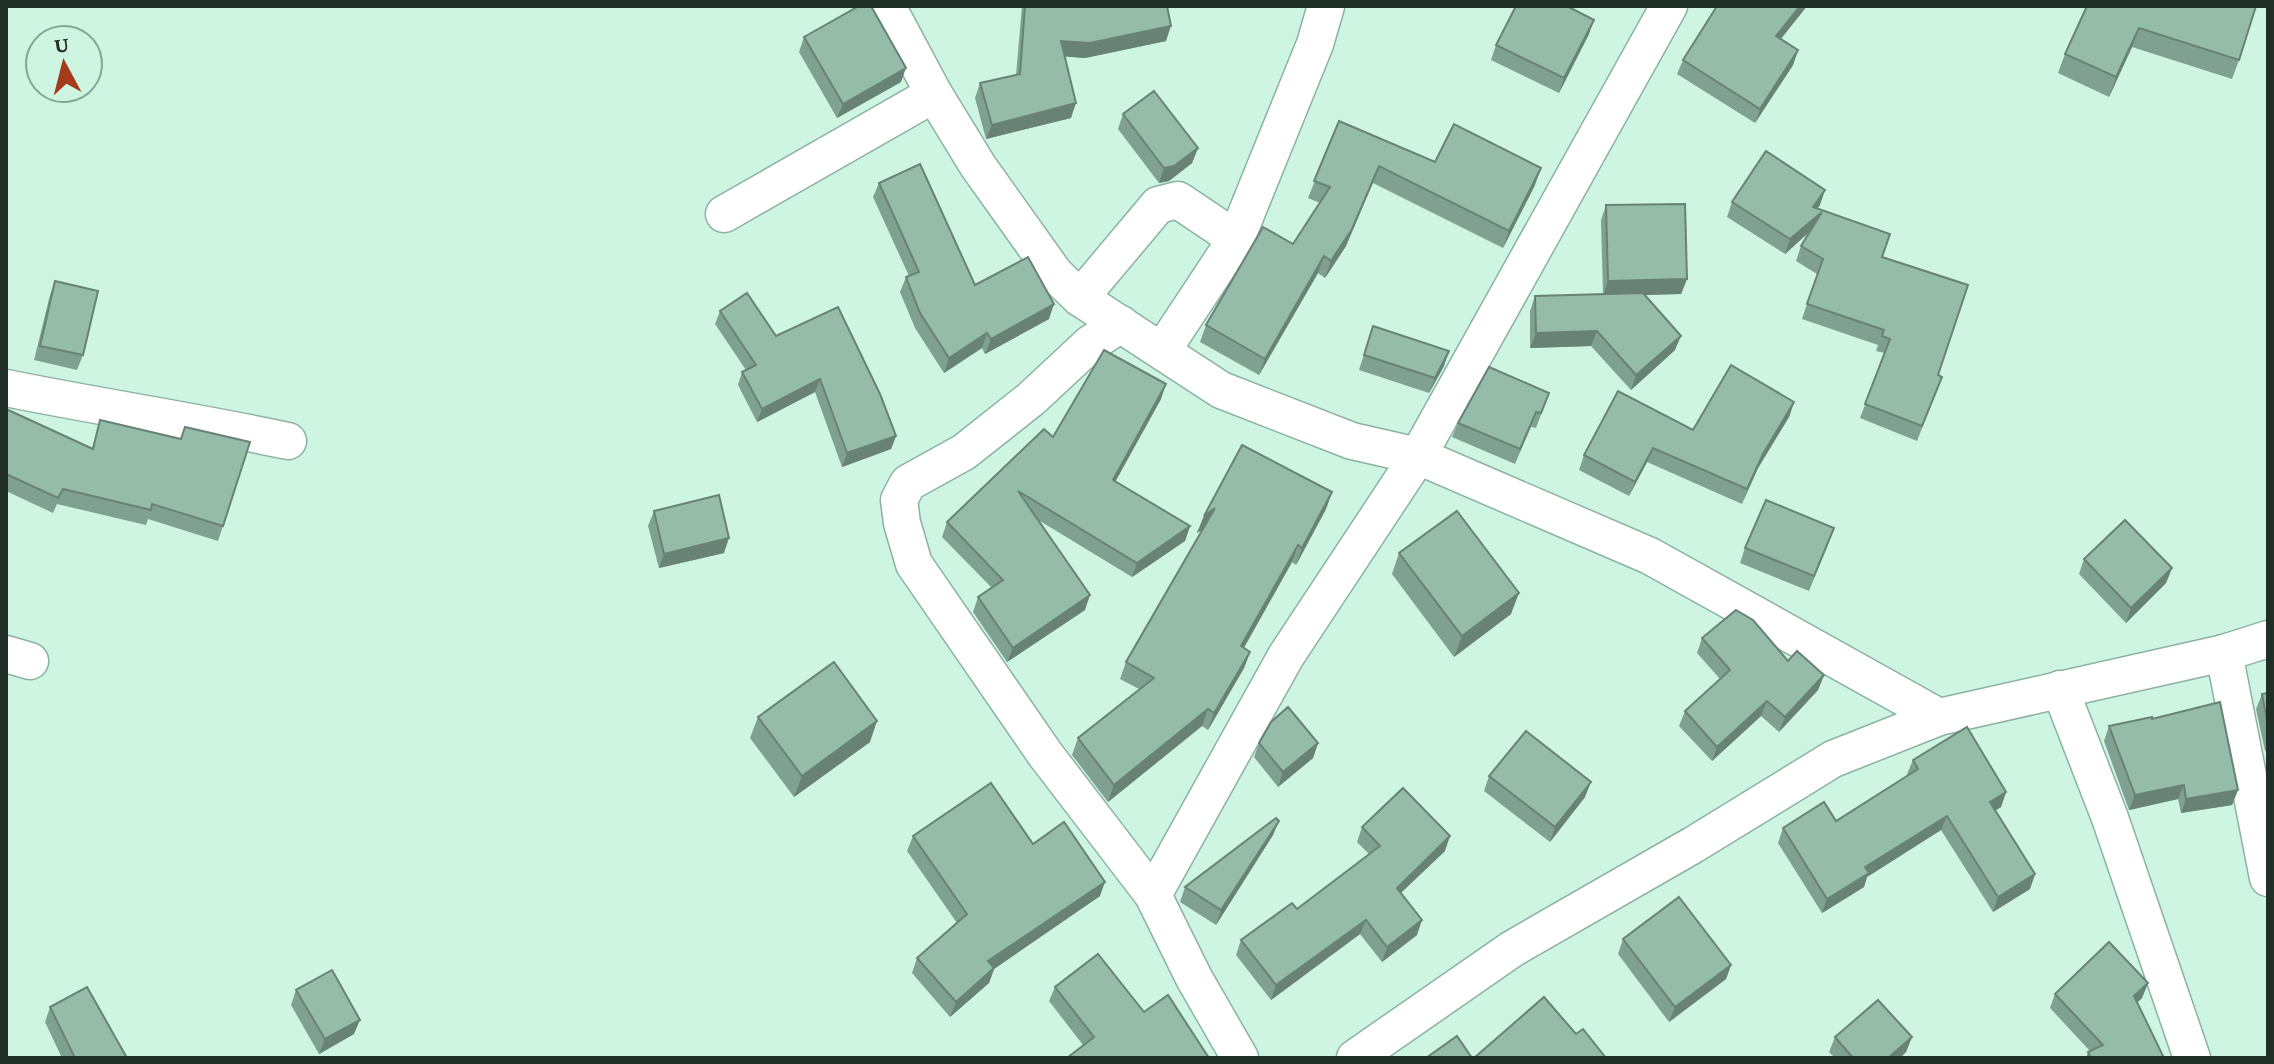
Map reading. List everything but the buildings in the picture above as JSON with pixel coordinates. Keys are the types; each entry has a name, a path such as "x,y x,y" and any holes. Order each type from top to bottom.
{"street":[{"path":"887,6 934,94 978,166 1055,274 1080,298 1221,390 1352,441 1418,456 1650,556 1939,717"},
{"path":"1162,351 1236,239 1315,44 1326,6"},
{"path":"1153,895 1286,656 1418,456 1669,6"},
{"path":"724,214 934,94"},
{"path":"1080,298 1158,205 1167,201 1178,200 1236,239"},
{"path":"1121,324 1090,344 1031,399 964,452 908,483 899,500 902,523 914,564 1045,754 1153,895 1194,978 1240,1058"},
{"path":"6,388 288,441"},
{"path":"1355,1058 1512,949 1693,845 1833,759 1939,717 2224,653 2268,639"},
{"path":"2224,653 2268,878"},
{"path":"2060,689 2110,818 2192,1058"}]}
